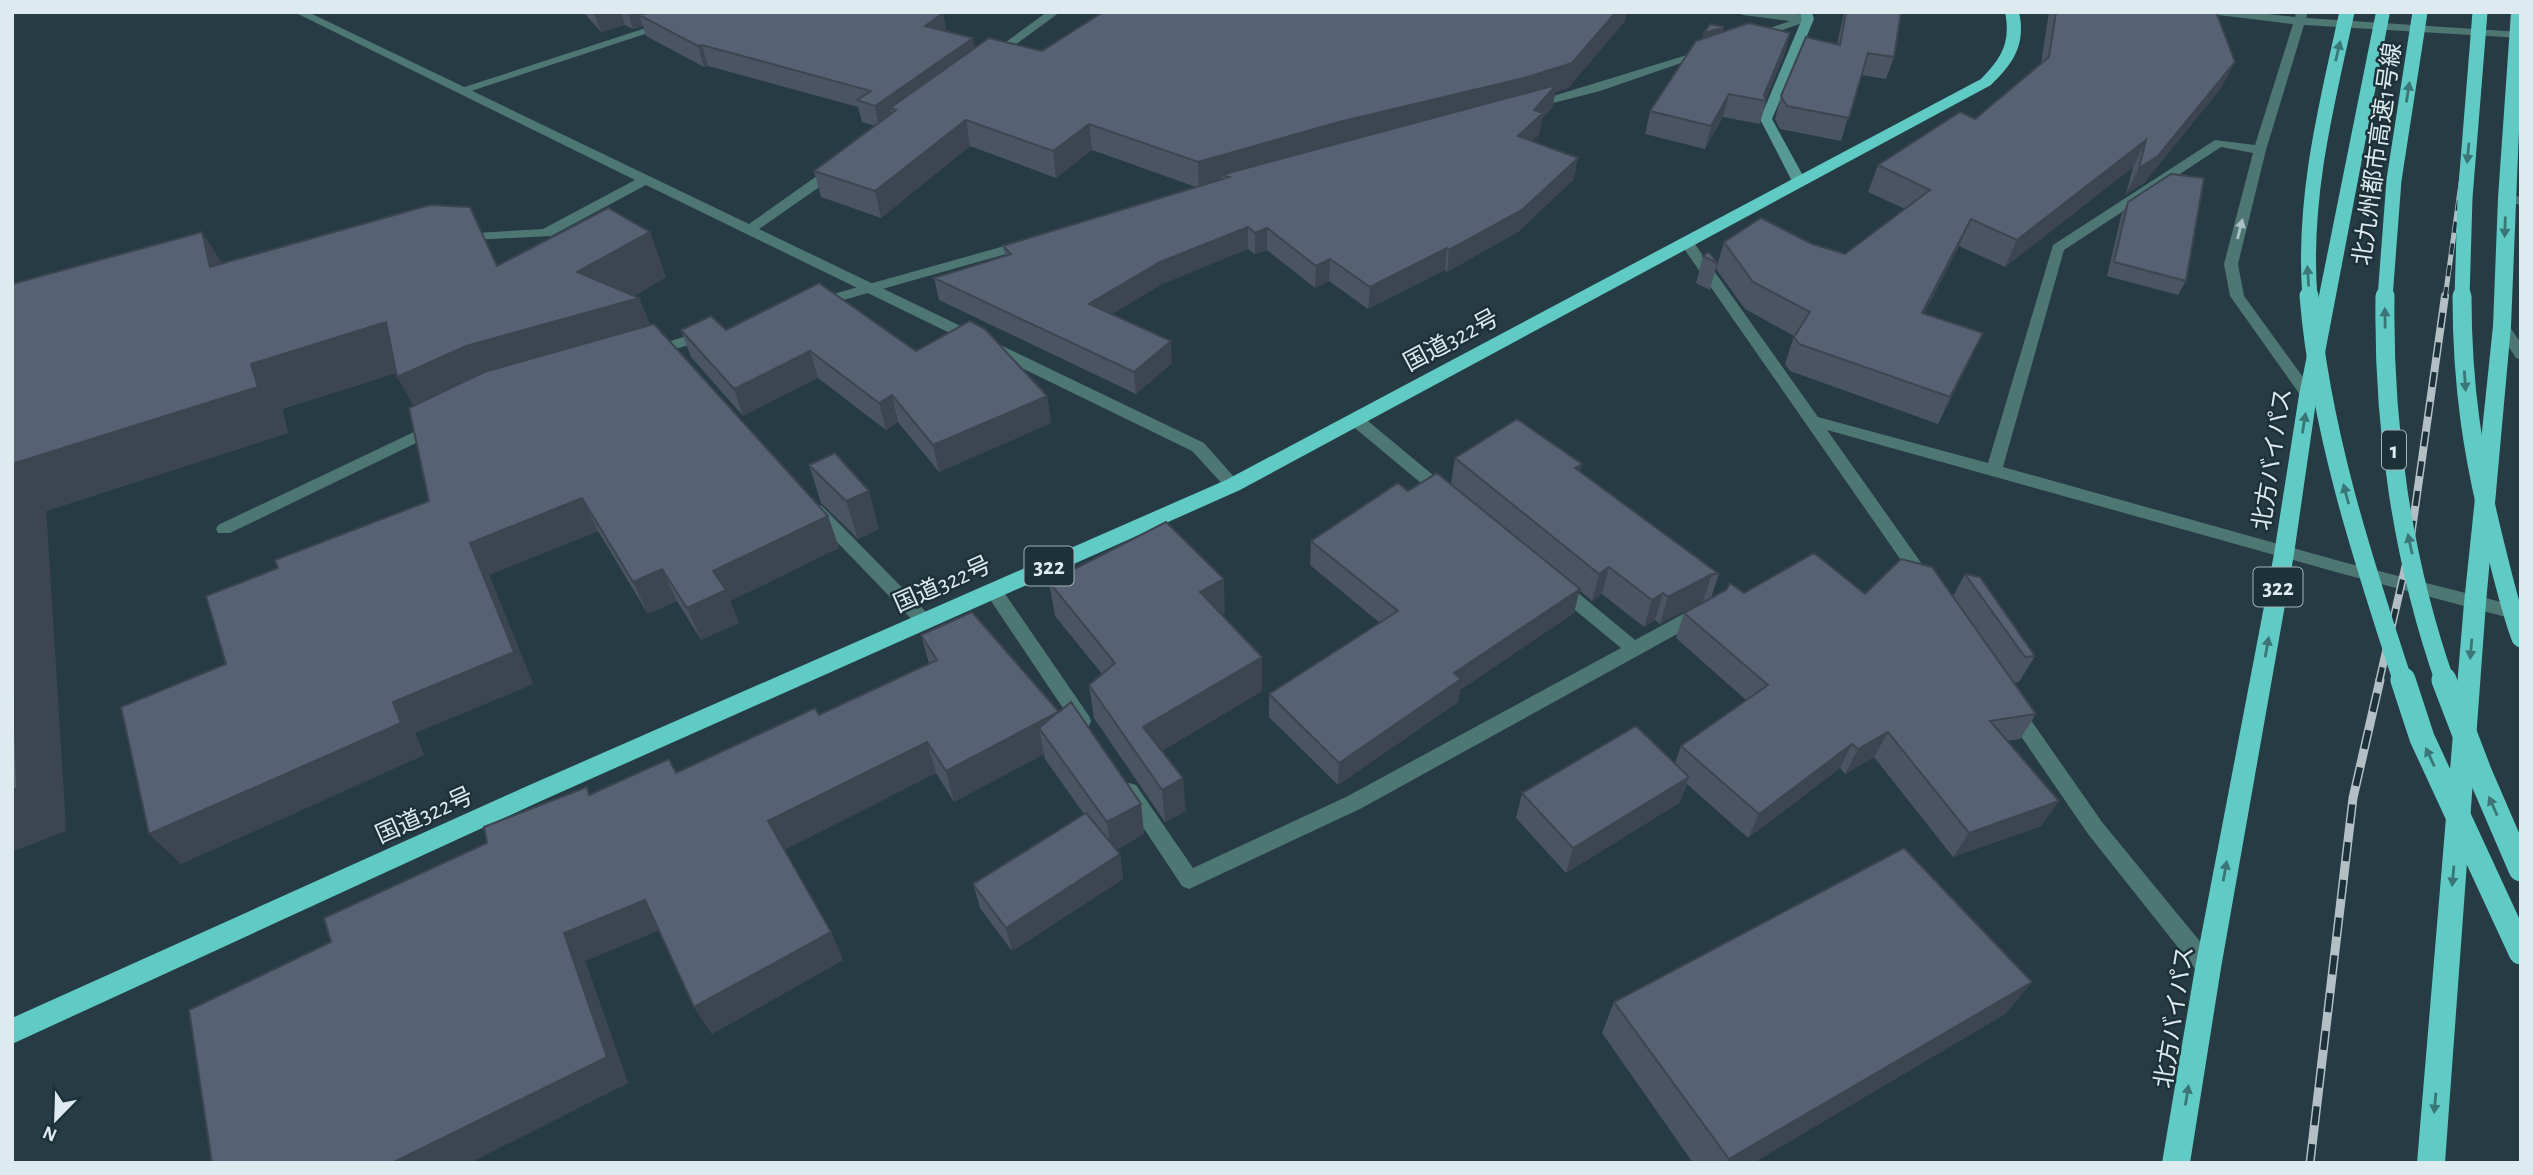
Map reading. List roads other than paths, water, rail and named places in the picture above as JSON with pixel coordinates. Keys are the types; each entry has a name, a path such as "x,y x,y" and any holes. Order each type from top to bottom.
{"highway":[{"name":"国道322号","path":"12,1031 533,794 1233,485 1986,82 2006,62 2015,43 2012,12"},
{"path":"2347,12 2324,114 2312,185 2308,267 2314,353 2366,569 2422,738 2521,952"},
{"name":"北九州都市高速1号線","path":"2420,12 2391,202 2385,280 2386,374 2397,484 2423,611 2471,756 2521,869"},
{"path":"2480,12 2462,220 2461,304 2465,387 2482,498 2513,618 2521,638"},
{"path":"2431,1163 2475,603 2513,199 2518,12"},
{"name":"北方バイパス","path":"2176,1163 2208,968 2284,554 2308,395 2382,19"}],"street":[{"path":"299,12 1198,447 1233,485"},
{"path":"461,90 707,12"},
{"path":"976,69 1055,12"},
{"path":"1744,12 1807,16"},
{"path":"2218,12 2382,19 2518,35"},
{"path":"1742,41 1807,16"},
{"path":"1800,183 1766,119 1807,16"},
{"path":"2300,17 2260,150 2231,264 2237,296 2308,395"},
{"path":"1517,109 1597,88 1715,50"},
{"path":"1995,468 2058,248 2219,144 2260,150"},
{"path":"751,229 852,157"},
{"path":"440,239 546,233 647,179"},
{"path":"796,309 1035,242"},
{"path":"1687,243 1939,602"},
{"path":"2502,326 2521,355"},
{"path":"642,354 673,351 720,331"},
{"path":"1356,420 1463,508"},
{"path":"1814,421 1995,468 2284,554 2521,614"},
{"path":"224,529 446,422"},
{"path":"803,497 924,621"},
{"path":"1549,579 1634,649"},
{"path":"993,590 1095,741"},
{"path":"1119,775 1189,880 1353,803 1710,608"},
{"path":"2001,692 2095,828 2208,968"}],"railway":[{"path":"2445,298 2485,12"},
{"path":"2379,682 2409,551 2445,296"},
{"path":"2310,1163 2353,798 2380,680"}]}
